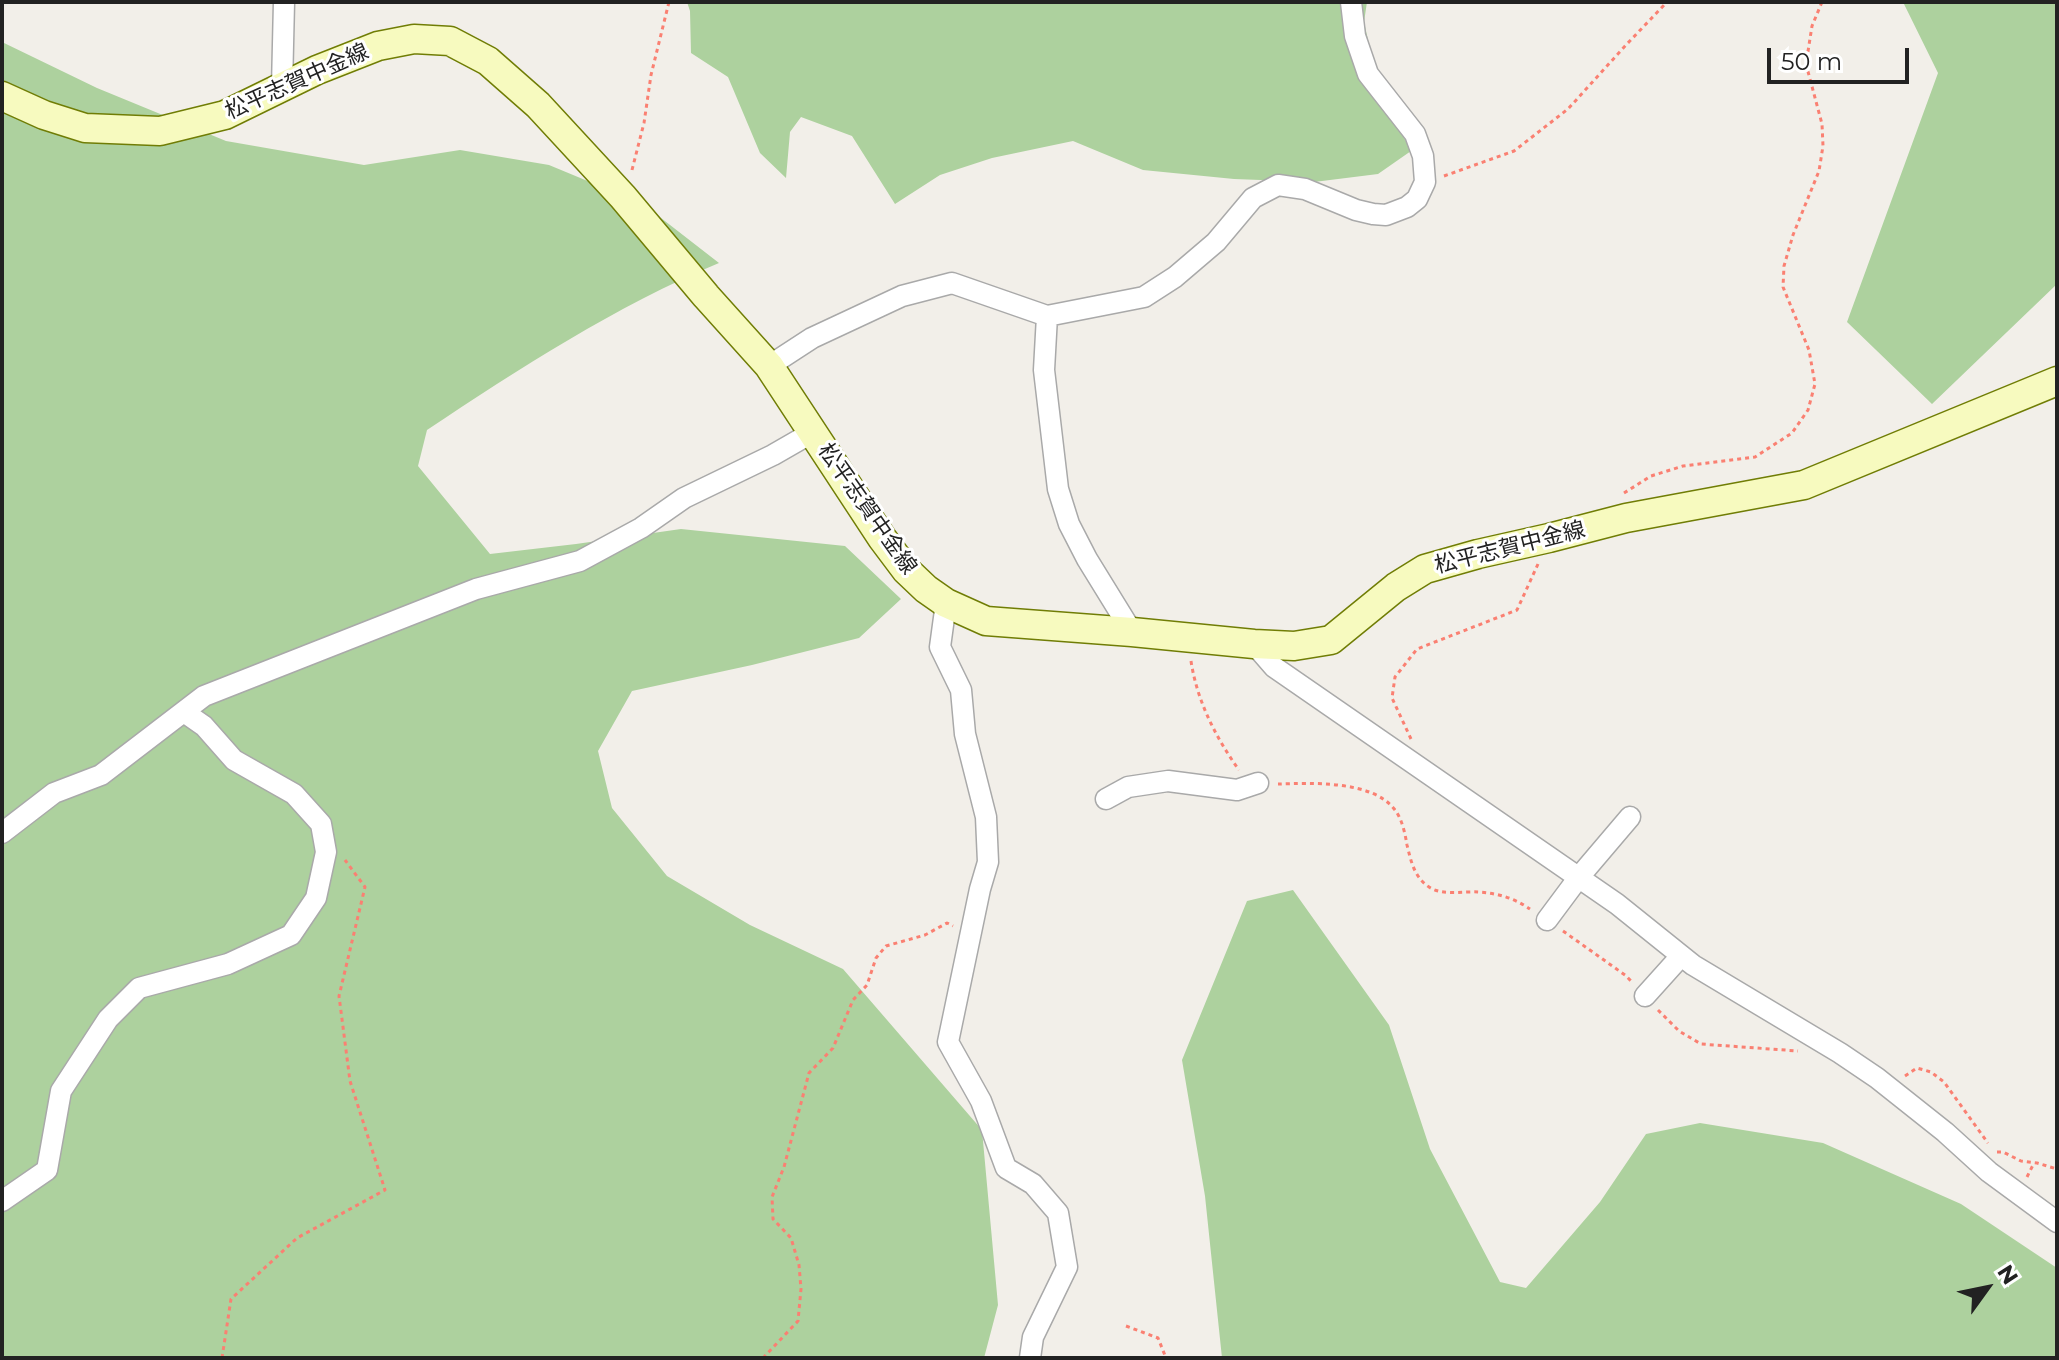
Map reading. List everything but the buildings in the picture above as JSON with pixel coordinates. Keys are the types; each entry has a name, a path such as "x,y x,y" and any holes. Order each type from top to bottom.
{"main road":[{"name":"松平志賀中金線","path":"2,96 44,115 85,128 160,131 225,115 317,70 378,46 414,39 450,41 488,61 538,105 623,197 769,366 906,570 946,603 986,621 1254,644 1294,646 1331,640 1396,587 1425,569 1626,518 1804,485 2057,381"}],"street":[{"path":"282,87 284,2"},
{"path":"769,366 812,338 902,296 952,283 1047,316 1144,297 1175,277 1216,242 1253,198 1278,185 1305,189 1356,210 1386,215 1407,207 1417,199 1425,182 1423,156 1415,134 1368,74 1355,36 1351,2"},
{"path":"1047,316 1044,370 1058,489 1069,524 1087,559 1132,632"},
{"path":"2,833 54,793 101,775 204,696 476,589 580,561 641,528 684,498 813,432"},
{"path":"946,603 940,647 961,690 965,734 986,817 988,862 948,1042 981,1101 1006,1168 1033,1184 1058,1213 1067,1267 1033,1337 1030,1358"},
{"path":"1254,644 1274,667 1579,877 1681,956 1840,1053 1889,1087 1989,1172 2057,1222"},
{"path":"2,1201 47,1170 61,1091 108,1019 139,988 228,964 291,935 316,898 326,852 321,824 294,794 234,760 204,726 184,712"},
{"path":"1106,799 1128,787 1168,781 1237,790 1258,783"},
{"path":"1547,920 1630,817"},
{"path":"1645,996 1681,956"}],"path":[{"path":"623,197 644,123 651,75 669,2"},
{"path":"1425,182 1514,151 1568,109 1667,2"},
{"path":"1614,500 1651,476 1683,466 1755,457 1792,433 1808,410 1815,384 1809,350 1783,287 1784,266 1819,171 1823,146 1822,124 1806,64 1812,26 1822,2"},
{"path":"1406,758 1411,736 1392,698 1395,677 1417,649 1517,610 1549,538"},
{"path":"1191,638 1191,663 1203,708 1245,779 1258,783 1310,783 1354,788 1380,796 1396,810 1414,871 1430,888 1446,892 1498,894 1518,901 1625,975 1679,1031 1701,1044 1840,1053"},
{"path":"222,1358 231,1299 297,1238 385,1190 350,1081 339,996 365,887 345,859 326,852"},
{"path":"763,1358 798,1321 801,1289 799,1265 791,1238 773,1219 772,1197 784,1167 809,1073 833,1048 853,1000 867,985 876,958 886,946 925,935 947,923 971,935"},
{"path":"1889,1087 1917,1068 1931,1072 1949,1088 1993,1151 2057,1169"},
{"path":"1126,1326 1158,1338 1166,1358"}],"green space":[{"path":"687,2 1367,2 1364,22 1379,89 1411,151 1378,174 1314,182 1234,179 1143,170 1073,141 992,158 940,175 895,204 852,136 801,117 790,132 786,178 760,153 728,77 691,53"},
{"path":"1903,2 2057,2 2057,284 1932,404 1847,322 1938,73"},
{"path":"2,42 97,88 226,141 364,165 460,150 549,165 643,204 719,263 606,318 427,430 418,466 490,554 681,529 845,546 901,599 859,638 632,691 598,751 612,808 667,876 750,925 843,969 982,1130 998,1305 984,1358 2,1358"},
{"path":"1293,890 1389,1025 1430,1149 1500,1282 1526,1288 1600,1202 1646,1134 1700,1123 1823,1143 1961,1204 2057,1268 2057,1358 1222,1358 1205,1196 1182,1060 1247,901"}]}
